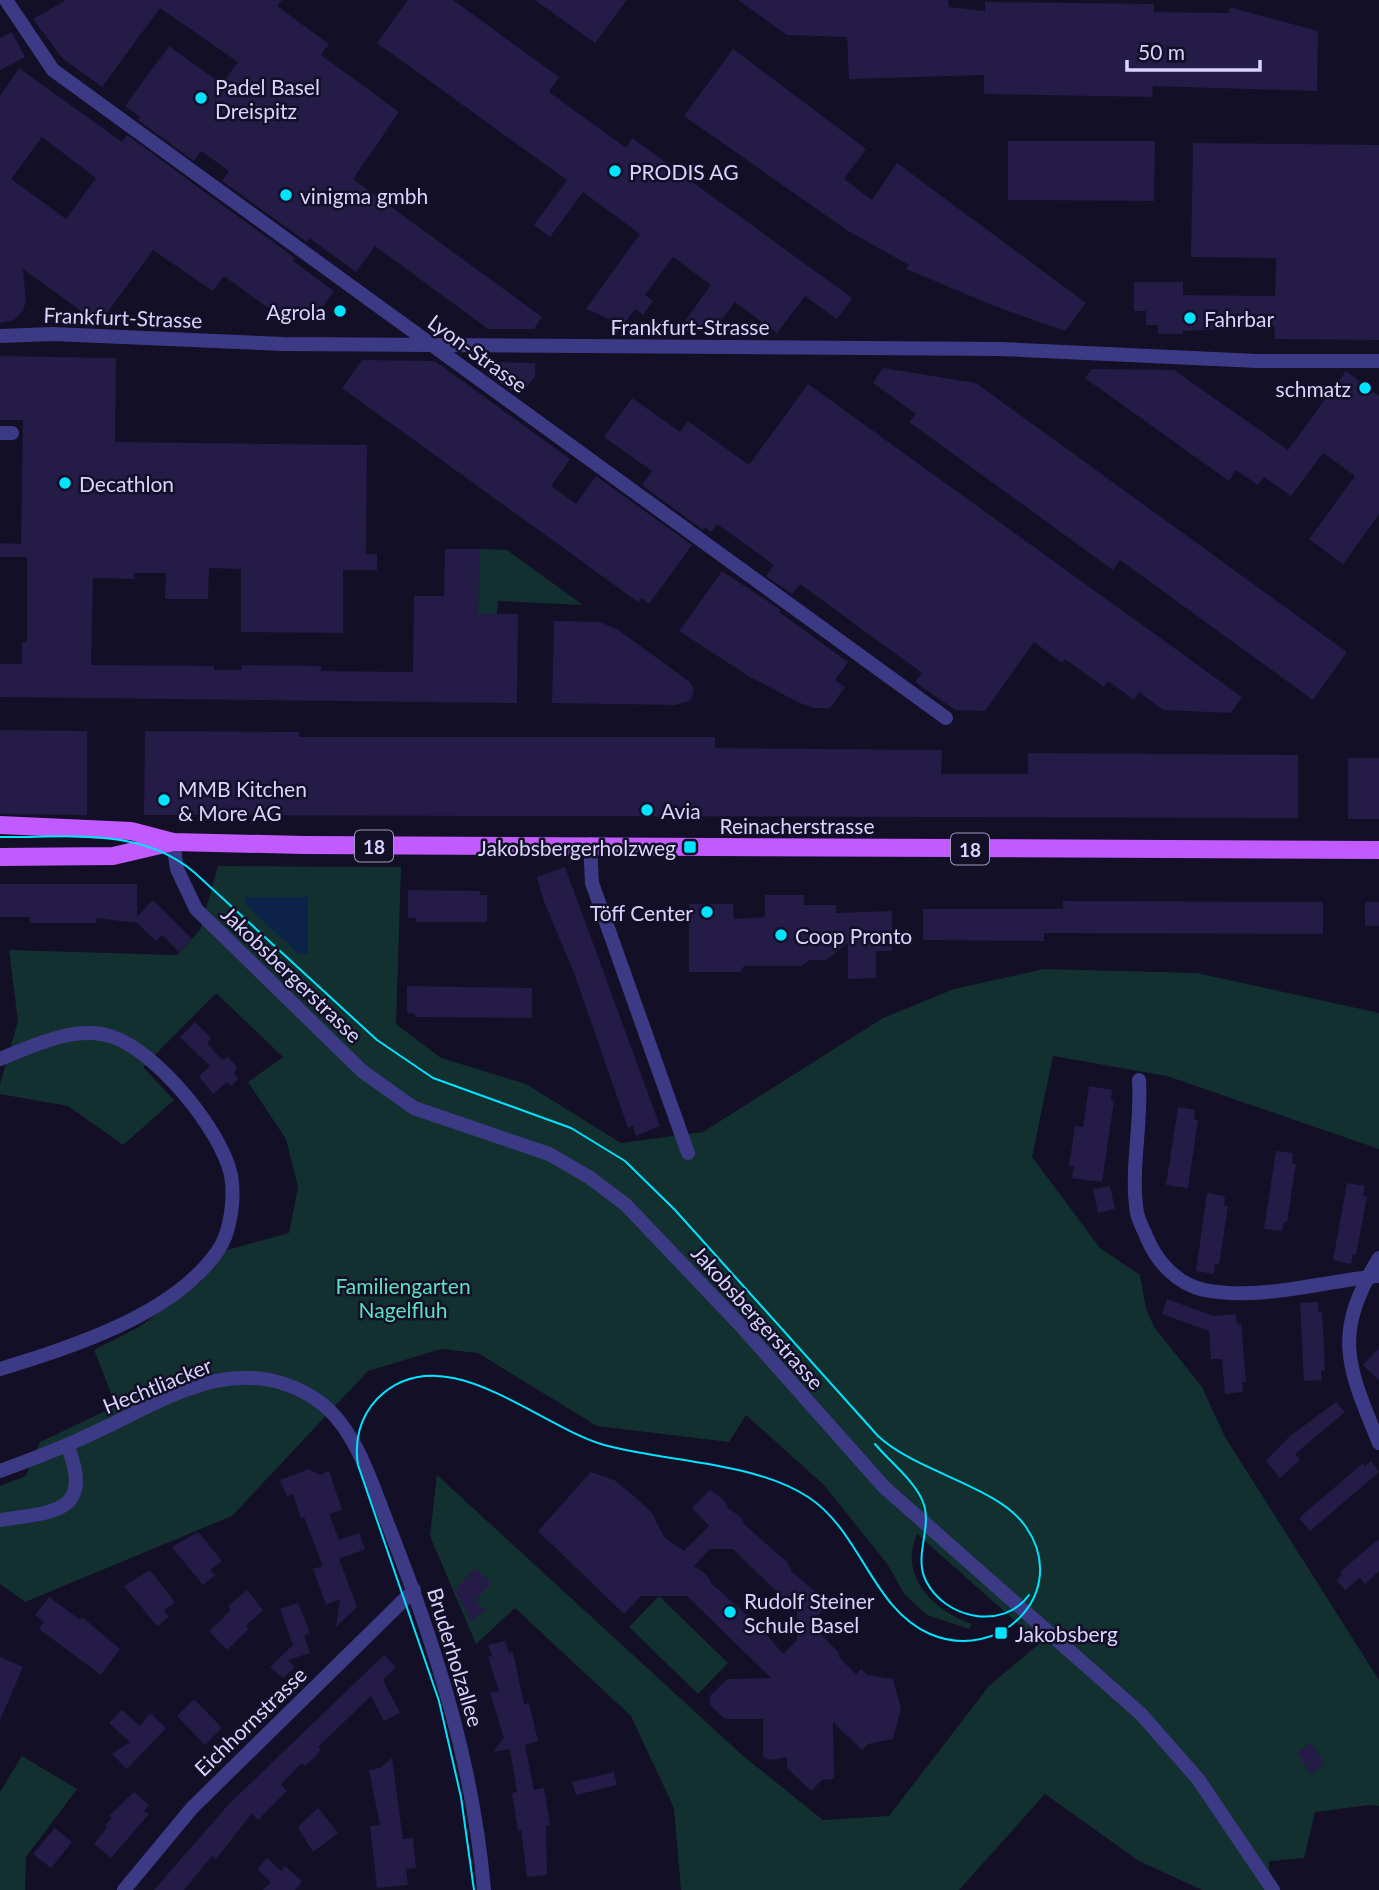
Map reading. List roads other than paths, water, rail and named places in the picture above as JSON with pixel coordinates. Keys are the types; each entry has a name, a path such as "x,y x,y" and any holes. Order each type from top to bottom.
{"main road":[{"name":"Reinacherstrasse","path":"0,825 131,831 173,842 428,846 590,844 764,848 1379,850"},
{"name":"Reinacherstrasse","path":"0,857 113,856 173,842"}],"street":[{"name":"Lyon-Strasse","path":"6,0 53,71 946,718"},
{"name":"Frankfurt-Strasse","path":"0,336 53,334 283,344 1000,349 1257,361 1379,361"},
{"name":"Jakobsbergerstrasse","path":"173,842 177,869 196,909 362,1071 414,1108 549,1154 589,1177 626,1205 743,1328 884,1487 1141,1714 1198,1779 1273,1890"},
{"path":"590,844 592,883 688,1153"},
{"path":"0,1059 76,1034 112,1036 142,1053 177,1087 216,1137 231,1176 231,1217 218,1251 191,1279 132,1321 62,1349 0,1369"},
{"path":"1139,1080 1141,1108 1134,1176 1138,1216 1153,1252 1167,1270 1202,1290 1239,1291 1341,1283 1373,1277"},
{"path":"1379,1258 1373,1277 1355,1302 1347,1339 1352,1378 1379,1443"},
{"name":"Hechtliacker","path":"0,1471 67,1445 214,1380 253,1378 289,1385 321,1403 354,1446"},
{"path":"0,1521 55,1512 66,1507 76,1493 78,1480 67,1445"},
{"name":"Bruderholzallee","path":"354,1446 414,1590 455,1719 471,1794 484,1890"},
{"name":"Eichhornstrasse","path":"124,1890 192,1808 414,1590"}],"water":[{"path":"245,897 308,897 308,954 299,954 246,905"}],"tram line":[{"path":"0,837 77,836 127,841 174,858 195,873 377,1040 433,1078 571,1128 625,1161 675,1210 878,1436 914,1460 997,1501 1026,1527 1038,1551 1040,1575 1034,1597 1021,1616 1003,1630 981,1639 956,1641 930,1634 910,1622 880,1589 841,1529 826,1512 808,1497 786,1485 711,1464 608,1446 581,1436 492,1391 461,1380 431,1376 403,1381 377,1399 362,1421 357,1447 358,1465 439,1701 461,1797 474,1890"},
{"path":"875,1444 908,1479 923,1502 926,1522 921,1561 926,1581 935,1594 960,1612 975,1616 1005,1613 1018,1606 1029,1595"}],"place":[{"name":"Padel Basel Dreispitz","path":"201,98"},
{"name":"PRODIS AG","path":"615,171"},
{"name":"vinigma gmbh","path":"286,195"},
{"name":"Agrola","path":"340,311"},
{"name":"Fahrbar","path":"1190,318"},
{"name":"schmatz","path":"1365,388"},
{"name":"Decathlon","path":"65,483"},
{"name":"MMB Kitchen & More AG","path":"164,800"},
{"name":"Avia","path":"647,810"},
{"name":"Jakobsbergerholzweg","path":"690,847"},
{"name":"Töff Center","path":"707,912"},
{"name":"Coop Pronto","path":"781,935"},
{"name":"Rudolf Steiner Schule Basel","path":"730,1612"},
{"name":"Jakobsberg","path":"1001,1633"}],"park label":[{"name":"Familiengarten Nagelfluh","path":"403,1297"}]}
